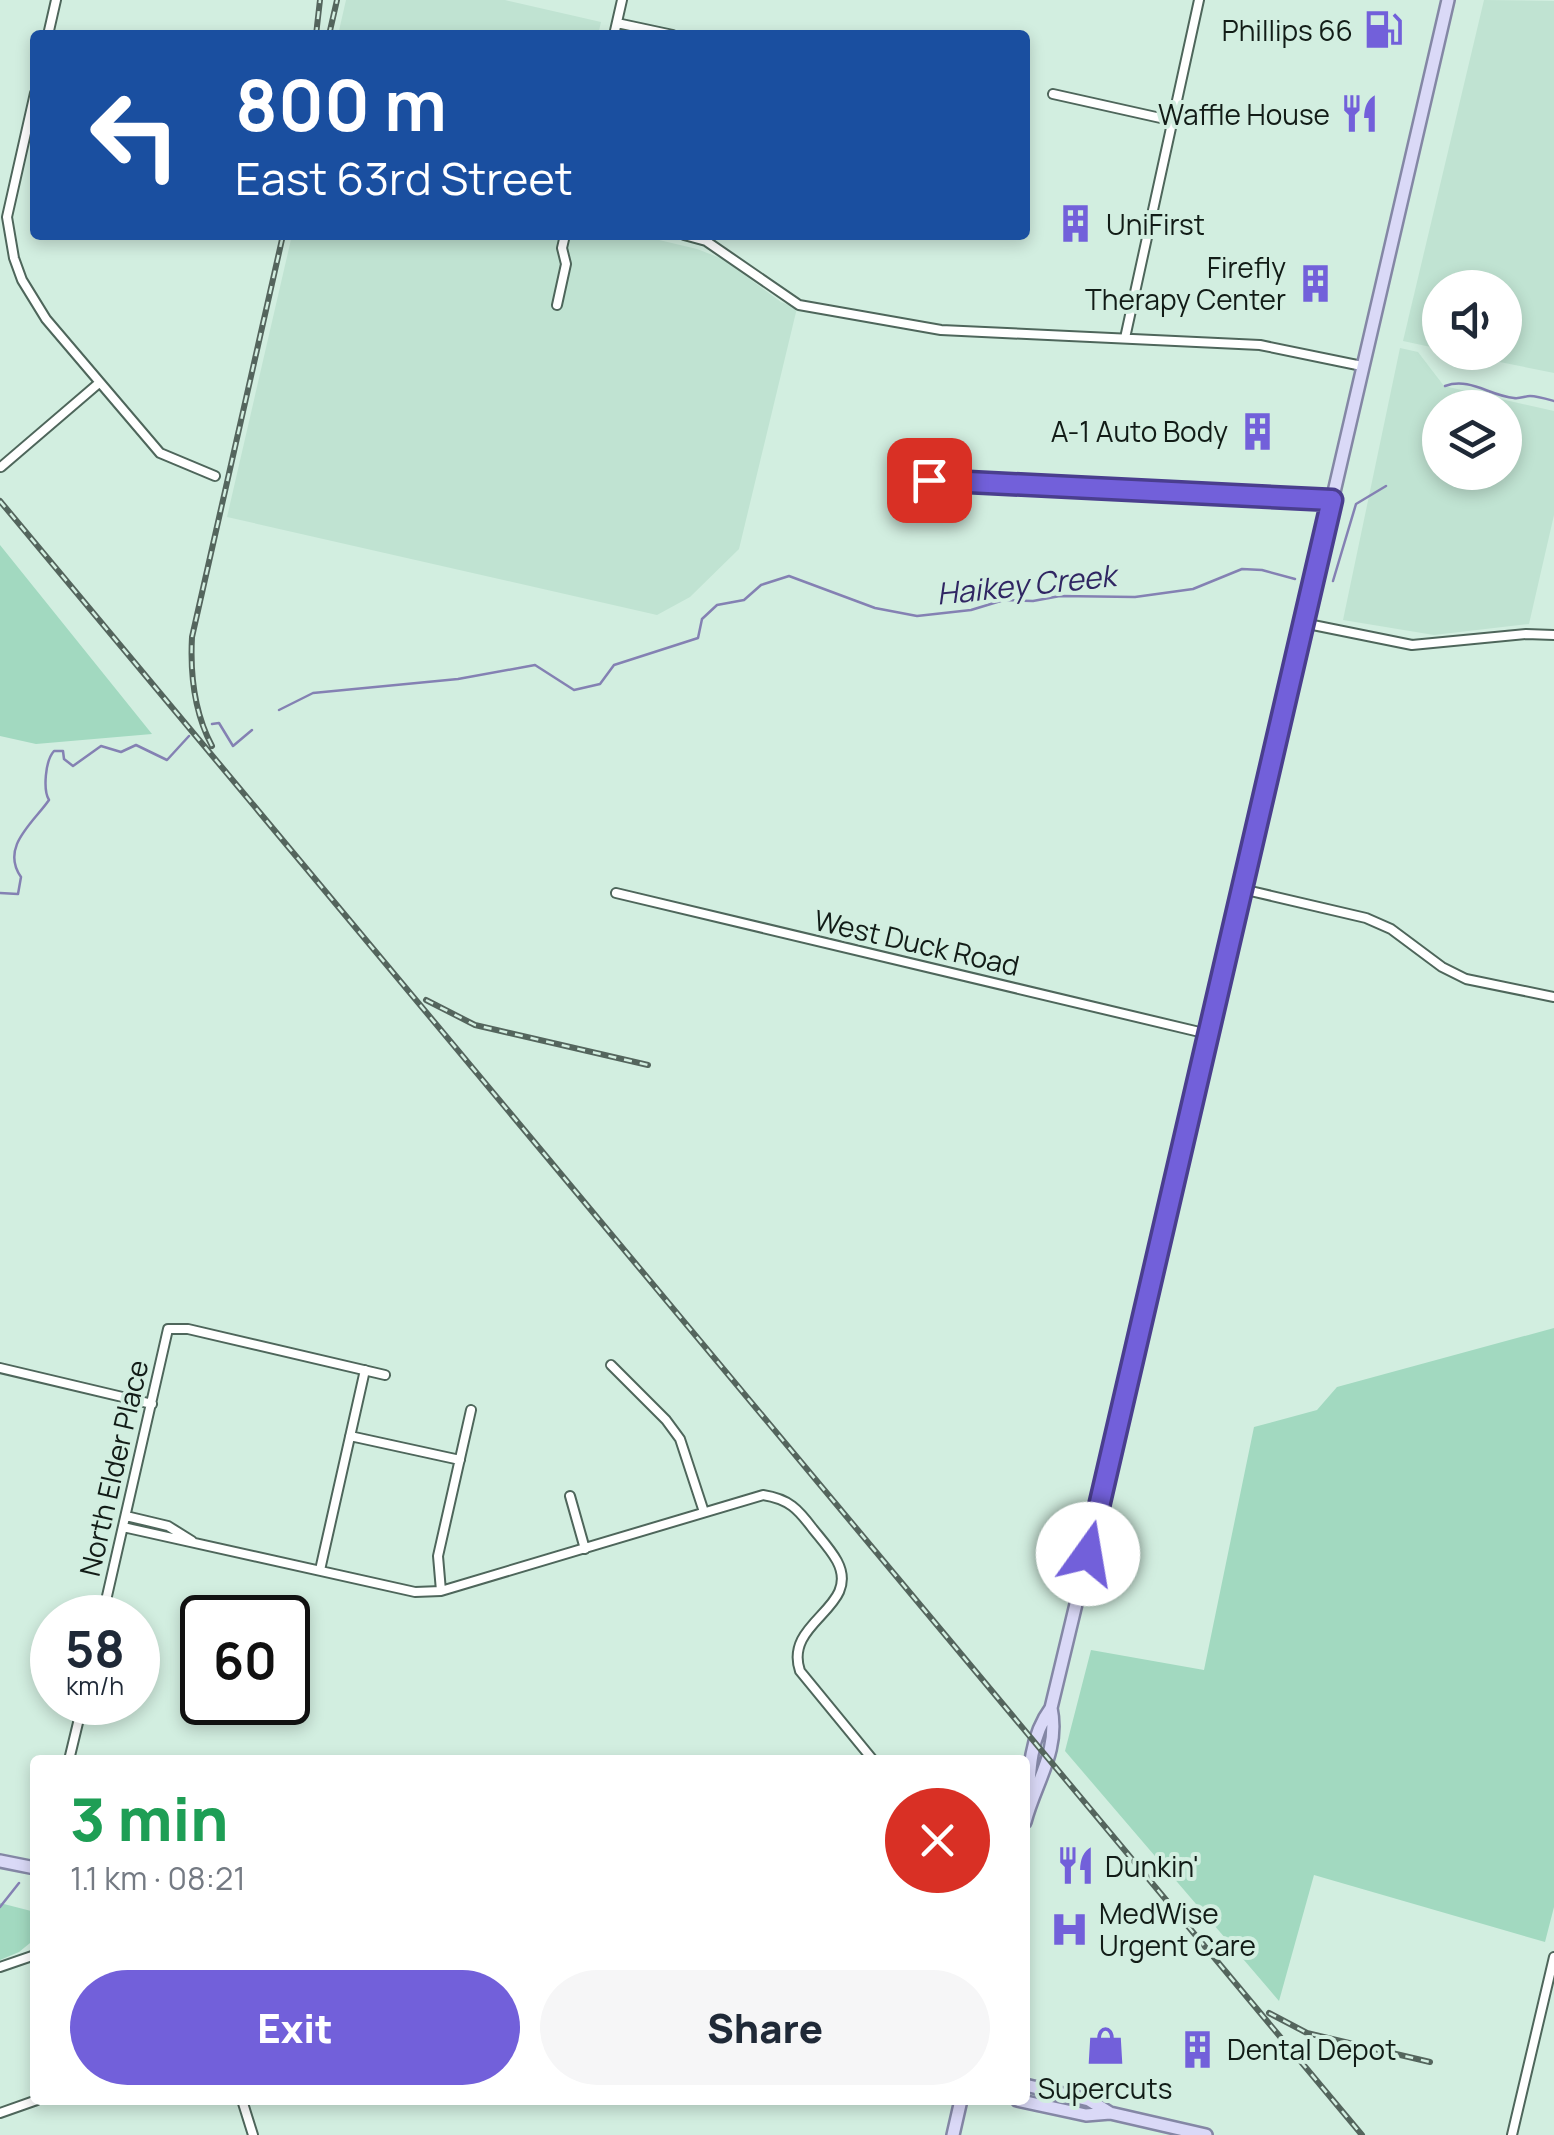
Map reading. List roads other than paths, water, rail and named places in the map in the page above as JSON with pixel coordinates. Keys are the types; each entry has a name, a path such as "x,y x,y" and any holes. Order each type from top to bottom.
{"main road":[{"path":"1030,1807 1044,1775 1055,1728 1051,1708 1448,0"},
{"path":"0,1860 30,1867"},
{"path":"1030,2086 1089,2100 1110,2114"},
{"path":"1030,2103 1086,2116 1110,2114 1206,2135"},
{"path":"953,2135 960,2105"}],"street":[{"path":"49,30 56,0"},
{"path":"615,30 622,0"},
{"path":"1125,338 1199,0"},
{"path":"617,22 652,30"},
{"path":"1053,94 1174,121"},
{"path":"30,115 7,217 14,258 33,301 160,453 215,476"},
{"path":"557,306 566,264 564,240"},
{"path":"702,240 799,305 941,330 1260,345 1362,366"},
{"path":"1,466 99,383"},
{"path":"914,480 1332,500"},
{"path":"1303,623 1405,645 1554,635"},
{"path":"1242,889 1366,918 1391,929 1442,967 1466,979 1554,997"},
{"name":"West Duck Road","path":"616,893 1208,1034"},
{"name":"North Elder Place","path":"107,1595 168,1329 188,1329 365,1370"},
{"path":"611,1364 680,1439 704,1512"},
{"path":"0,1368 152,1404"},
{"path":"320,1570 365,1370 385,1376"},
{"path":"441,1591 438,1556 471,1410"},
{"path":"350,1436 460,1460"},
{"path":"123,1527 415,1592 441,1591 763,1495 778,1497 794,1504 838,1562 842,1575 834,1602 801,1636 796,1658 800,1671 868,1755"},
{"path":"570,1496 585,1548"},
{"path":"126,1516 168,1526 192,1541"},
{"path":"71,1755 78,1725"},
{"path":"0,1966 30,1957"},
{"path":"1512,2135 1554,1957"},
{"path":"0,2113 30,2102"},
{"path":"244,2105 253,2135"}],"waterway":[{"name":"Haikey Creek","path":"1445,386 1471,385 1505,397 1533,396 1554,401"},
{"name":"Haikey Creek","path":"1333,581 1356,504 1386,486"},
{"name":"Haikey Creek","path":"279,710 313,693 458,679 535,665 574,690 600,684 614,665 698,638 702,619 717,605 744,600 761,585 789,576 875,608 917,616 971,610 1004,600 1135,597 1193,589 1242,569 1295,579"},
{"name":"Haikey Creek","path":"212,724 219,723 233,746 252,730"},
{"name":"Haikey Creek","path":"0,893 18,894 21,877 14,856 16,846 49,800 46,776 54,751 63,751 64,759 73,766 101,746 121,752 136,745 167,760 189,736"},
{"path":"0,1907 19,1883"}],"railway":[{"path":"317,30 320,0"},
{"path":"330,30 337,0"},
{"path":"212,746 194,693 192,637 282,240"},
{"path":"0,501 1362,2135"},
{"path":"426,1000 475,1025 648,1065"},
{"path":"1269,2013 1307,2033 1430,2062"}],"place":[{"name":"Phillips 66","path":"1383,30"},
{"name":"Waffle House","path":"1360,114"},
{"name":"UniFirst","path":"1076,224"},
{"name":"Firefly Therapy Center","path":"1316,283"},
{"name":"A-1 Auto Body","path":"1258,431"},
{"name":"Dunkin'","path":"1075,1866"},
{"name":"MedWise Urgent Care","path":"1069,1929"},
{"name":"Supercuts","path":"1105,2045"},
{"name":"Dental Depot","path":"1197,2049"}]}
